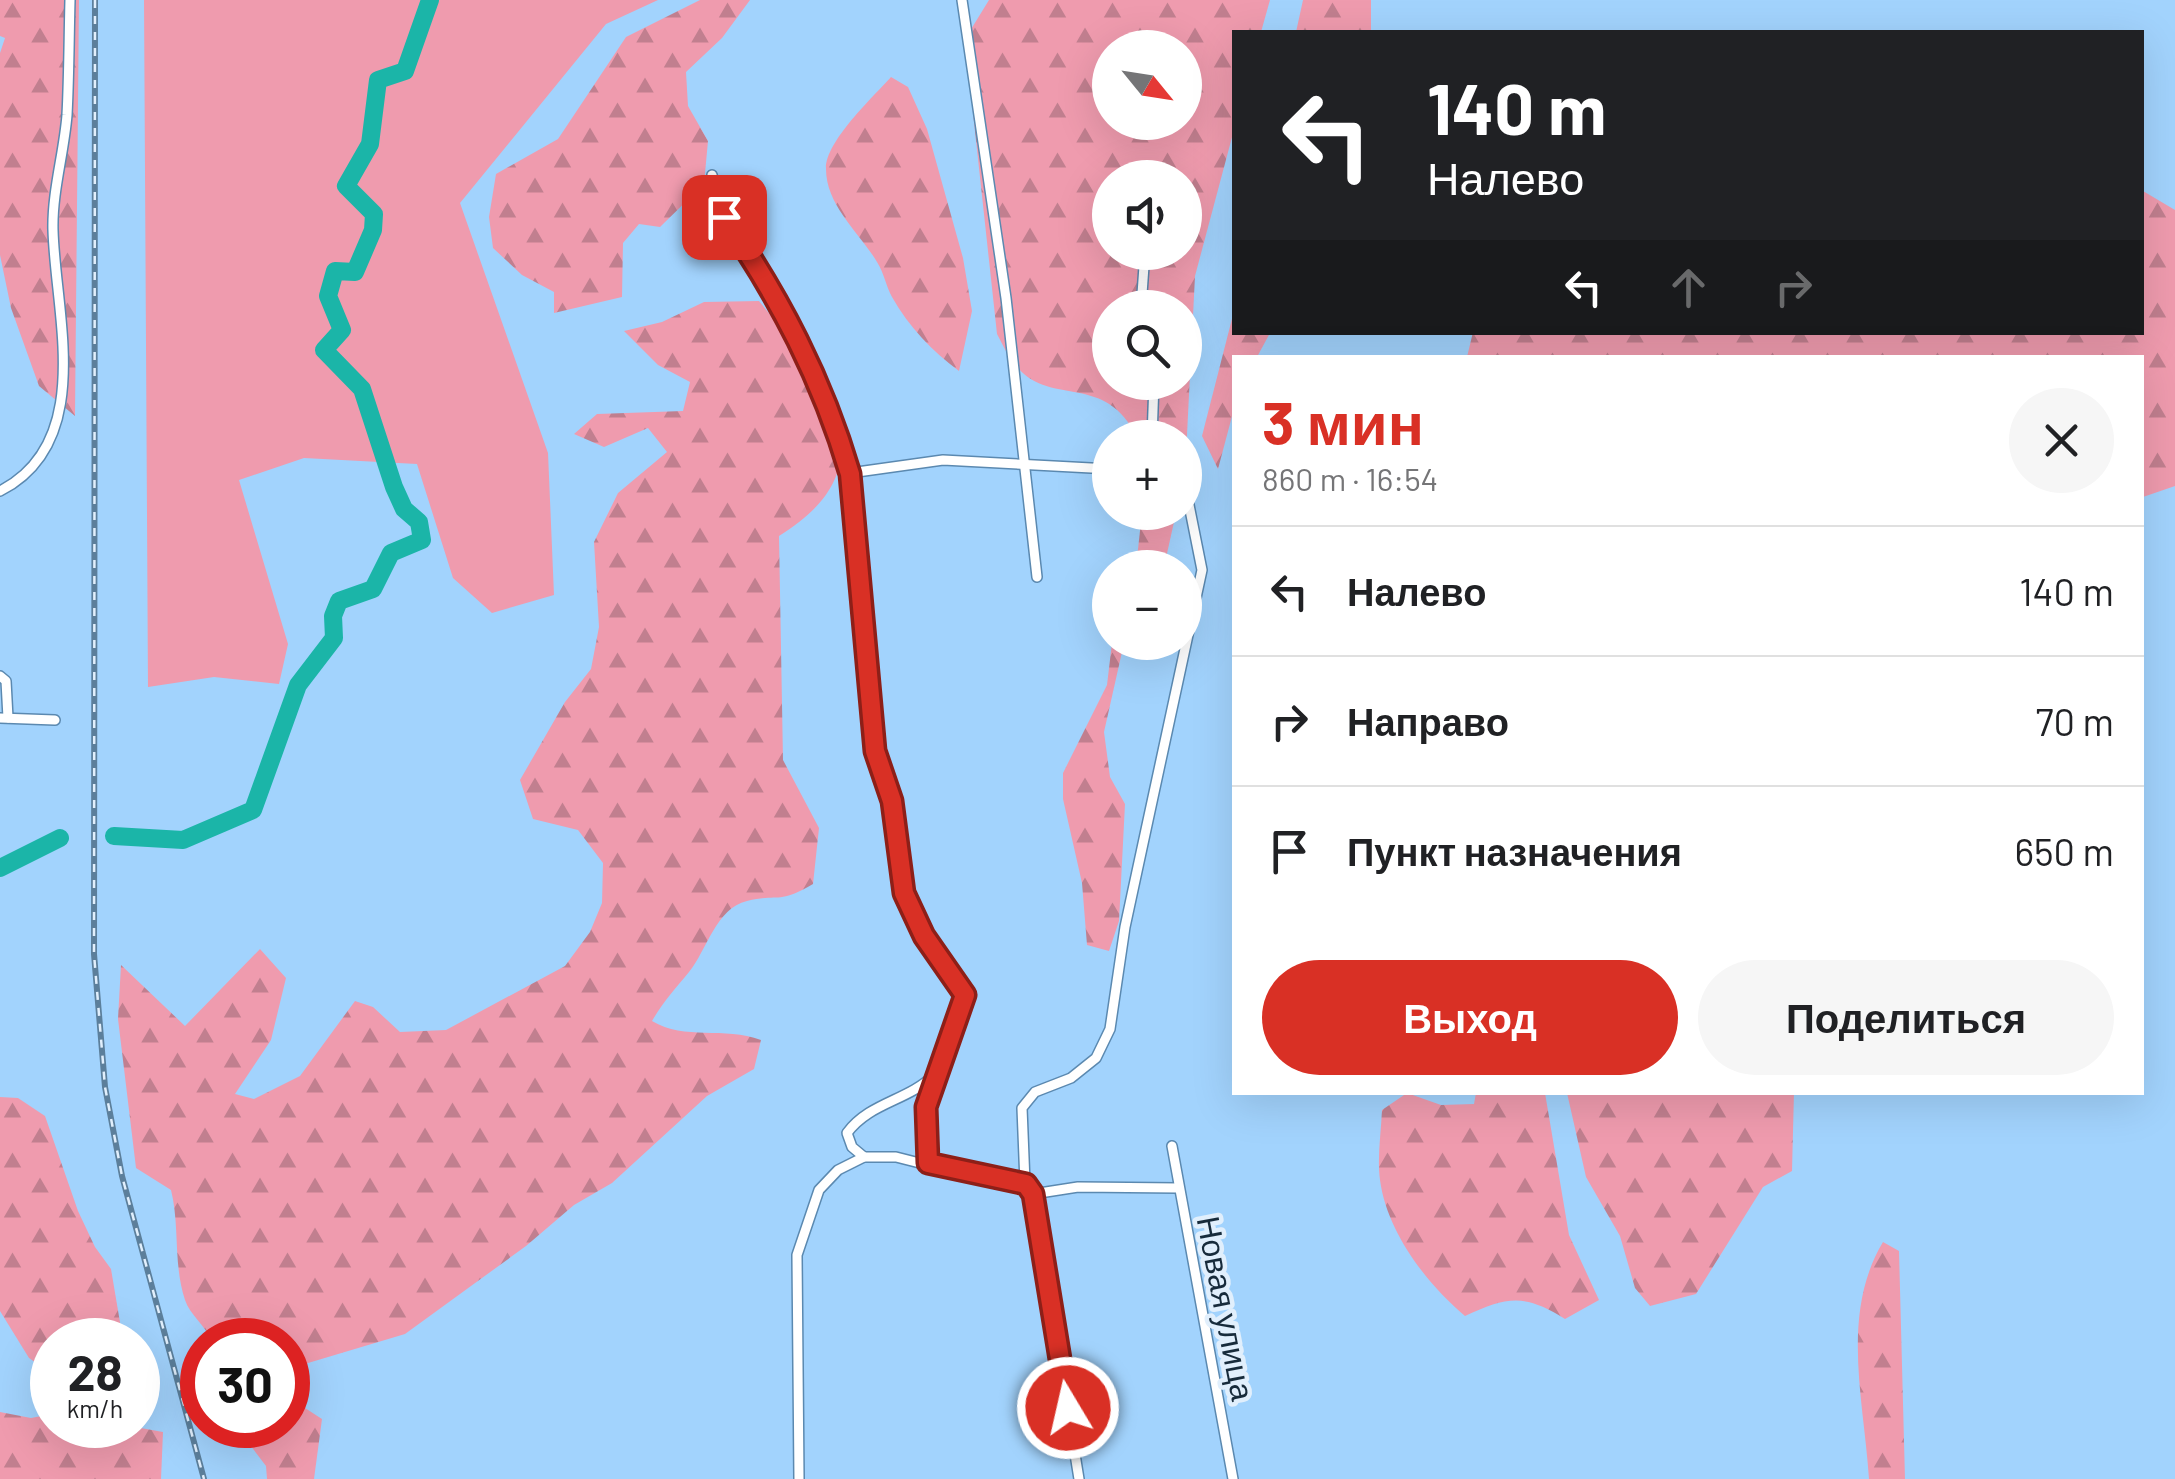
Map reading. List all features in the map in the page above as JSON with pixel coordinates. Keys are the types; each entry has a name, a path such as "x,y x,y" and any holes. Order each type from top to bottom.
{"street":[{"path":"0,491 37,463 52,429 66,371 53,228 66,117 70,0"},
{"path":"962,0 1006,298 1037,577"},
{"path":"712,175 724,217 776,292 825,393 850,474 875,751 892,801 904,893 924,936 965,995 926,1107 928,1163"},
{"path":"850,474 942,460 1092,467"},
{"path":"1079,1479 1033,1194 1025,1183 1022,1108 1035,1092 1071,1078 1096,1058 1110,1029 1125,927 1202,570 1194,530"},
{"path":"0,676 6,680 4,718 55,720"},
{"path":"940,1069 917,1092 892,1100 856,1122 848,1133 852,1146 864,1157 928,1163 1025,1183"},
{"name":"Новая улица","path":"1172,1146 1233,1479"},
{"path":"799,1479 797,1254 812,1204 827,1180 864,1157"},
{"path":"1033,1194 1078,1187 1178,1188"}],"green space":[{"path":"0,0 79,0 75,416 39,386 11,308 0,255 0,53 5,38 0,36"},
{"path":"144,0 658,0 606,24 460,203 548,453 554,595 492,613 453,578 417,464 304,458 239,480 288,644 279,684 214,677 148,687"},
{"path":"700,0 750,0 722,38 686,72 688,106 708,141 704,184 660,227 639,224 623,243 622,297 554,313 554,292 522,275 493,248 489,217 496,174 558,139 626,37"},
{"path":"989,0 1270,0 1262,30 1232,30 1232,137 1202,250 1202,160 1092,160 1092,270 1197,270 1194,290 1092,290 1092,397 1032,379 1006,352 997,334 965,39"},
{"path":"1303,0 1371,0 1371,30 1296,30"},
{"path":"891,77 908,87 927,129 963,258 972,311 959,371 930,347 906,318 877,262 838,207 827,182 826,169 833,146"},
{"path":"2144,192 2175,210 2175,486 2144,497 2144,355 1467,355 1472,335 2144,335"},
{"path":"759,301 825,392 837,422 841,451 834,480 814,509 779,536 783,760 819,828 813,884 785,896 747,901 727,912 652,1021 678,1030 761,1040 754,1069 707,1096 612,1183 574,1205 526,1246 405,1334 310,1362 310,1318 196,1318 181,1286 171,1190 136,1168 118,1019 121,965 185,1026 260,949 286,978 271,1040 235,1094 254,1099 300,1076 355,1001 373,1007 400,1032 446,1030 565,966 590,932 602,903 603,863 578,830 533,819 520,780 565,702 591,669 599,627 594,542 618,493 667,452 648,428 604,447 574,434 597,414 683,411 690,382 658,365 624,331 662,322 704,302"},
{"path":"1232,319 1232,335 1269,335 1258,355 1232,355 1232,416 1218,469 1202,436"},
{"path":"1101,400 1189,400 1188,420 1126,420"},
{"path":"1140,530 1172,530 1168,550 1138,550"},
{"path":"1110,660 1120,660 1104,732 1110,777 1125,804 1119,921 1109,951 1087,945 1082,883 1063,799 1063,773 1107,685"},
{"path":"1404,1095 1441,1105 1474,1104 1476,1095 1545,1095 1569,1235 1599,1300 1565,1319 1538,1305 1515,1301 1465,1316 1410,1255 1391,1219 1380,1180 1382,1110"},
{"path":"1567,1095 1794,1095 1792,1171 1763,1187 1696,1294 1650,1306 1635,1288 1620,1236 1586,1177"},
{"path":"0,1097 18,1098 45,1116 78,1211 95,1247 111,1269 119,1318 30,1318 30,1359 0,1311"},
{"path":"1883,1242 1899,1251 1905,1479 1869,1479 1860,1388 1858,1328 1862,1298"},
{"path":"310,1411 322,1419 314,1479 267,1479 266,1466 252,1448 310,1448"},
{"path":"0,1412 30,1418 30,1448 160,1448 160,1431 163,1432 161,1479 0,1479"}],"waterway":[{"path":"114,836 183,840 253,810 298,685 334,638 333,616 339,601 373,589 391,553 422,540 419,522 404,509 394,487 362,389 324,350 342,330 328,296 335,271 355,272 373,230 374,214 346,186 370,144 378,80 405,71 430,0"},
{"path":"0,868 60,838"}],"railway":[{"path":"95,0 94,954 105,1087 122,1176 204,1479"}],"route":[{"path":"724,217 776,292 825,393 844,452 850,474 875,751 892,801 904,893 924,936 956,976 965,995 962,1014 926,1107 928,1163 959,1173 1010,1179 1026,1184 1033,1194 1068,1408"}]}
